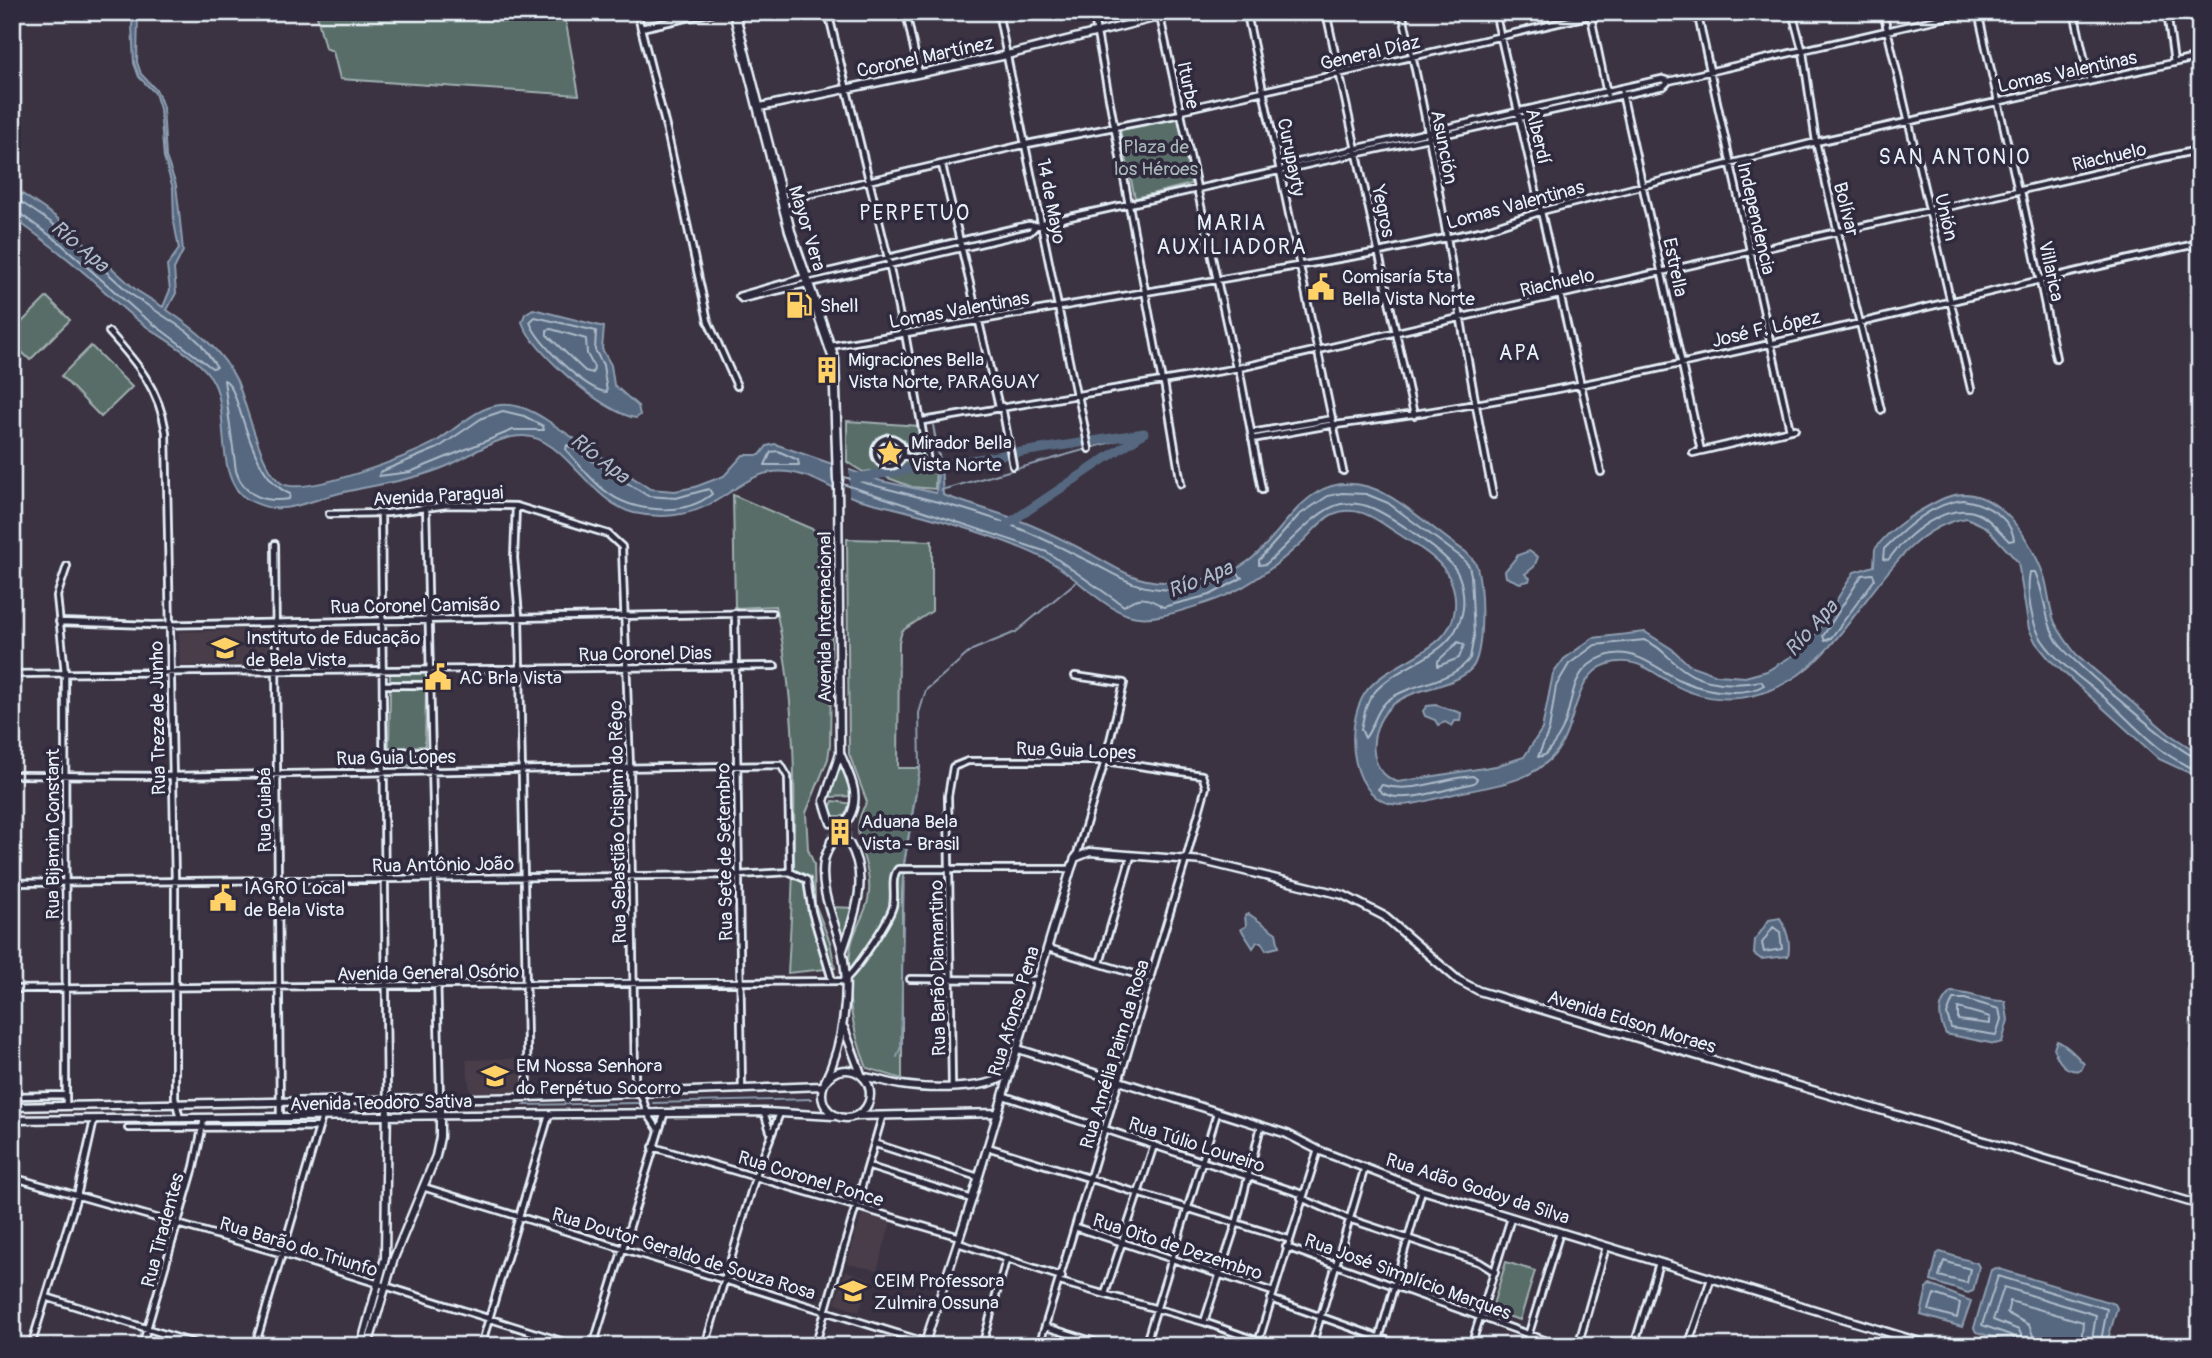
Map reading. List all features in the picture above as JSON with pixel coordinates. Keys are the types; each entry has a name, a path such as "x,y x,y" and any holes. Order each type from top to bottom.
{"highway":[{"name":"Mayor Vera","path":"734,12 782,201 831,346 836,381 838,480"}],"street":[{"path":"637,12 708,321 737,386"},
{"path":"641,27 714,12"},
{"path":"828,12 927,420 928,462 903,456"},
{"path":"906,12 919,73"},
{"name":"14 de Mayo","path":"999,12 1089,449"},
{"path":"1093,12 1131,204 1181,484"},
{"name":"Coronel Martínez","path":"760,107 1007,55 1160,14 1178,12"},
{"path":"1228,12 1249,13"},
{"name":"Yegros","path":"1326,12 1413,415"},
{"name":"Asunción","path":"1402,12 1429,132 1475,406 1493,495"},
{"name":"Alberdí","path":"1495,12 1601,472"},
{"name":"General Díaz","path":"782,201 1027,144 1181,112 1606,12"},
{"name":"Independencia","path":"1693,453 1793,429 1697,12"},
{"name":"Bolívar","path":"1793,12 1803,52 1816,142 1881,410"},
{"name":"Unión","path":"1883,12 1971,389"},
{"path":"1357,152 1429,132 1621,88 1662,79 1669,81 1803,52 1968,12"},
{"name":"Villarica","path":"1978,12 2056,358"},
{"path":"2074,12 2089,79"},
{"path":"2166,12 2174,63"},
{"name":"Curupayty","path":"1249,13 1343,471"},
{"name":"Iturbe","path":"1160,14 1262,490"},
{"path":"1591,17 1608,99"},
{"name":"Lomas Valentinas","path":"831,346 1379,252 1484,230 1542,211 1816,142 2089,79 2200,57"},
{"path":"807,279 739,298 741,294 807,279 889,261 961,244 1030,232 1043,224 1282,169 1289,164 1430,139 1664,86 1669,81"},
{"name":"Estrella","path":"1621,88 1701,451"},
{"name":"Riachuelo","path":"927,420 1238,368 2193,151"},
{"path":"942,165 1013,466"},
{"name":"José F. López","path":"1252,436 1475,406 1681,362 2200,243"},
{"name":"Rua Treze de Junho","path":"109,332 148,376 163,416 167,444 176,1104 180,1119"},
{"path":"882,439 896,439 902,446 903,456 894,466 885,466 875,456 876,447 882,439"},
{"name":"Avenida Internacional","path":"838,480 840,753 824,801 831,820 849,820 855,808 856,794 840,753"},
{"path":"516,506 514,558 519,616 528,984 528,1097"},
{"name":"Avenida Paraguai","path":"329,514 381,513 426,507 516,506 608,534 622,547"},
{"path":"361,1346 438,1146 441,1117 426,507"},
{"path":"368,1346 382,1286 386,1249 383,772 385,670 381,513"},
{"name":"Rua Cuiabá","path":"275,544 278,621 280,1118"},
{"name":"Rua Sebastião Crispim do Rêgo","path":"622,547 633,876 635,1079 648,1114 658,1129"},
{"name":"Rua Bijamin Constant","path":"66,1105 65,673 57,596 67,566"},
{"name":"Rua Coronel Camisão","path":"59,622 168,624 383,621 625,613 772,612"},
{"name":"Rua Sete de Setembro","path":"735,613 742,1091"},
{"name":"Rua Coronel Dias","path":"12,674 775,666"},
{"name":"Rua Afonso Pena","path":"925,1344 972,1199 1105,761 1124,683 1075,676"},
{"path":"385,685 430,685"},
{"name":"Rua Guia Lopes","path":"384,752 430,751"},
{"name":"Rua Guia Lopes","path":"953,767 968,761 1105,761 1199,773"},
{"name":"Rua Guia Lopes","path":"12,775 172,776 781,765 788,777 790,872"},
{"name":"Rua Barão Diamantino","path":"952,1086 948,796 953,767"},
{"name":"Rua Amélia Paim da Rosa","path":"1039,1346 1186,859 1206,787 1205,778 1199,773"},
{"path":"842,951 859,903 859,861 849,842 832,842 824,864 826,903 842,951 844,981 843,1026 824,1084 822,1100 833,1116 845,1119 857,1116 998,1113"},
{"name":"Avenida Edson Moraes","path":"1075,858 1090,852 1186,859 1317,888 1362,903 1396,927 1458,980 1479,991 2200,1205"},
{"path":"1100,963 1131,855"},
{"path":"844,981 859,963 891,913 895,895 894,874 900,868 1071,869"},
{"path":"790,872 807,880 812,912 832,980"},
{"name":"Rua Antônio João","path":"12,883 738,875 790,872"},
{"path":"1048,948 1151,979"},
{"name":"Avenida General Osório","path":"12,989 279,988 741,979 844,981"},
{"path":"910,979 1038,980"},
{"path":"843,1026 862,1076 870,1088 869,1101 857,1116"},
{"name":"Rua Adão Godoy da Silva","path":"1018,1049 1287,1134 1318,1150 1422,1190 1933,1346"},
{"path":"824,1084 842,1070 902,1086 990,1085 1011,1072"},
{"name":"Avenida Teodoro Sativa","path":"12,1107 642,1095 824,1084"},
{"path":"12,1097 66,1095"},
{"name":"Rua Túlio Loureiro","path":"1003,1096 1250,1174 1349,1219 1408,1238"},
{"path":"764,1112 771,1132"},
{"name":"Avenida Teodoro Sativa","path":"12,1120 180,1119 203,1123 321,1117 764,1112 833,1116"},
{"path":"705,1346 756,1175 780,1112"},
{"path":"1146,1346 1158,1310 1170,1258 1217,1112"},
{"path":"481,1346 550,1114"},
{"path":"593,1346 664,1115"},
{"path":"255,1346 321,1117"},
{"path":"814,1346 870,1167 882,1117"},
{"path":"31,1346 77,1196 94,1120"},
{"path":"128,1128 203,1123 319,1128"},
{"name":"Rua Tiradentes","path":"142,1346 203,1123"},
{"path":"1204,1322 1237,1221 1261,1126"},
{"path":"876,1144 978,1177"},
{"path":"1105,1294 1154,1145"},
{"name":"Rua José Simplício Marques","path":"986,1146 1237,1221 1288,1239"},
{"name":"Rua Coronel Ponce","path":"653,1147 756,1175 959,1240 1006,1260 1105,1294 1204,1322 1257,1343"},
{"path":"1257,1343 1318,1150"},
{"path":"870,1167 972,1199"},
{"path":"1312,1346 1365,1167"},
{"name":"Rua Barão do Triunfo","path":"12,1177 283,1254 577,1346"},
{"name":"Rua Doutor Geraldo de Souza Rosa","path":"422,1187 938,1346"},
{"path":"1377,1346 1422,1190"},
{"path":"1471,1346 1511,1218"},
{"name":"Rua Oito de Dezembro","path":"1075,1227 1273,1292"},
{"path":"1525,1346 1560,1232"},
{"path":"1408,1238 1479,1262 1495,1272"},
{"name":"Rua José Simplício Marques","path":"1286,1247 1560,1346"},
{"path":"1578,1346 1606,1247"},
{"path":"982,1346 1006,1260"},
{"path":"1634,1346 1659,1263"},
{"path":"1688,1346 1711,1279"},
{"path":"46,1297 202,1346"},
{"name":"Rua Oito de Dezembro","path":"1270,1299 1403,1346"},
{"path":"1046,1327 1108,1346"}],"shaded area":[{"name":"Instituto de Educação de Bela Vista","path":"271,629 270,664 180,666 179,632"},
{"name":"EM Nossa Senhora do Perpétuo Socorro","path":"523,1058 523,1092 470,1092 466,1060"},
{"path":"862,1213 891,1222 877,1270 847,1264"},
{"name":"CEIM Professora Zulmira Ossuna","path":"846,1271 870,1279 859,1312 835,1303"}],"green space":[{"path":"316,12 502,12 505,22 546,12 564,12 579,95 340,79 333,51 325,48"},
{"name":"Plaza de los Héroes","path":"1179,118 1191,184 1135,198 1120,130"},
{"path":"47,297 70,320 30,360 12,342 12,332"},
{"path":"91,346 132,387 101,417 61,376"},
{"path":"847,421 920,426 925,456 909,452 904,440 887,433 877,438 871,454 877,465 886,470 896,469 906,461 936,467 935,489 912,487 870,471 863,472 847,462"},
{"path":"886,443 894,443 899,452 897,459 886,461 881,456 881,448"},
{"path":"733,495 833,538 830,745 828,759 806,813 808,849 814,864 815,904 830,942 835,968 788,973 794,788 793,742 784,650 775,606 735,608"},
{"path":"847,539 932,541 932,611 902,631 899,642 898,768 920,768 904,864 902,894 902,1079 867,1068 853,1023 849,992 851,946 867,906 869,886 858,827 860,815 867,802 849,754"},
{"path":"427,672 427,681 390,681 390,673"},
{"path":"426,688 425,746 389,748 390,689"},
{"path":"389,757 426,757 426,765 389,766"},
{"path":"840,765 854,796 829,797"},
{"path":"833,801 853,804 848,816 834,816 829,810"},
{"path":"830,907 855,908 843,940"},
{"path":"1506,1262 1535,1271 1520,1320 1491,1311"}],"water":[{"path":"135,12 138,12 137,62 141,74 157,91 163,107 166,157 176,185 179,211 183,251 174,269 176,293 167,310 207,341 231,370 267,465 281,483 293,486 311,485 359,473 406,456 437,441 483,410 512,405 540,416 650,489 675,491 695,487 724,476 743,455 760,455 767,446 775,444 881,481 936,493 939,462 933,425 941,465 943,495 1037,527 1134,577 1175,582 1209,578 1241,566 1263,548 1300,506 1329,487 1348,484 1369,487 1393,498 1466,552 1476,564 1480,586 1481,635 1476,661 1471,669 1452,681 1398,701 1389,708 1377,727 1374,738 1376,760 1388,777 1398,782 1496,766 1524,757 1542,729 1553,674 1564,659 1593,638 1645,632 1672,649 1689,665 1717,675 1745,677 1767,671 1792,656 1814,636 1854,572 1874,566 1875,549 1896,527 1938,501 1957,495 1974,495 2005,513 2028,543 2044,576 2055,623 2076,654 2169,734 2200,754 2200,778 2159,759 2050,660 2029,629 2018,562 1986,527 1967,518 1940,526 1916,542 1814,663 1789,681 1760,694 1715,698 1685,690 1634,663 1608,664 1596,670 1581,690 1562,744 1544,765 1508,782 1420,803 1400,805 1383,801 1370,792 1361,778 1353,743 1358,708 1365,693 1376,681 1421,653 1446,632 1453,617 1455,599 1448,576 1434,558 1380,521 1356,511 1331,515 1280,561 1234,592 1180,611 1137,617 1117,610 1059,567 1017,546 941,521 852,497 813,479 788,472 758,476 705,507 685,513 655,516 634,513 618,507 603,496 551,446 538,439 523,436 503,439 447,466 407,479 289,507 260,505 237,490 230,477 219,396 209,374 191,357 133,317 70,261 12,217 12,187 56,217 136,290 163,307 170,290 167,266 179,249 174,222 173,188 164,158 160,109 155,93 139,77 134,63 132,25"},
{"path":"533,309 604,327 602,349 611,365 614,385 638,406 640,415 636,418 607,405 589,394 554,364 528,334 522,322 525,314"},
{"path":"1529,551 1538,557 1534,567 1525,574 1530,578 1529,581 1520,583 1506,577 1505,571 1518,555"},
{"path":"1436,705 1461,713 1460,721 1455,721 1452,726 1445,722 1438,725 1435,720 1425,716 1423,711 1427,706"},
{"path":"1249,914 1276,933 1279,947 1266,950 1261,942 1257,942 1253,948 1241,929 1246,926 1245,915"},
{"path":"1780,918 1788,937 1788,956 1761,959 1754,954 1755,940 1769,920"},
{"path":"1951,992 2005,1001 2008,1020 2002,1042 1995,1044 1946,1034 1940,1012 1943,1001"},
{"path":"2057,1041 2084,1064 2081,1070 2071,1070 2060,1061 2054,1048"},
{"path":"1940,1252 1977,1263 1979,1267 1973,1291 1968,1293 1931,1281 1937,1254"},
{"path":"1996,1268 2115,1304 2117,1308 2106,1346 2021,1346 1976,1332 1974,1328 1991,1270"},
{"path":"1930,1285 1971,1301 1962,1327 1921,1315 1927,1287"}],"pier":[{"path":"834,462 849,467 849,499 834,491"}],"waterway":[{"path":"941,490 1144,433"},
{"name":"Río Apa","path":"855,478 1144,433 1006,525"},
{"path":"897,1057 901,1046 904,864 920,768 919,713 926,690 972,650 1016,632 1077,581"},
{"path":"653,1103 811,1099"},
{"path":"523,1105 639,1103"}],"tunnel":[{"path":"831,823 831,841"},
{"path":"849,823 849,841"}],"place":[{"name":"Comisaría 5ta Bella Vista Norte","path":"1321,287"},
{"name":"Shell","path":"799,305"},
{"name":"Migraciones Bella Vista Norte, PARAGUAY","path":"827,370"},
{"name":"Mirador Bella Vista Norte","path":"890,453"},
{"name":"Instituto de Educação de Bela Vista","path":"225,648"},
{"name":"AC Brla Vista","path":"438,677"},
{"name":"Aduana Bela Vista - Brasil","path":"840,832"},
{"name":"IAGRO Local de Bela Vista","path":"223,898"},
{"name":"EM Nossa Senhora do Perpétuo Socorro","path":"495,1076"},
{"name":"CEIM Professora Zulmira Ossuna","path":"853,1291"}],"district":[{"name":"SAN ANTONIO","path":"1955,157"},
{"name":"PERPETUO","path":"915,213"},
{"name":"MARIA AUXILIADORA","path":"1232,235"},
{"name":"APA","path":"1520,353"}]}
